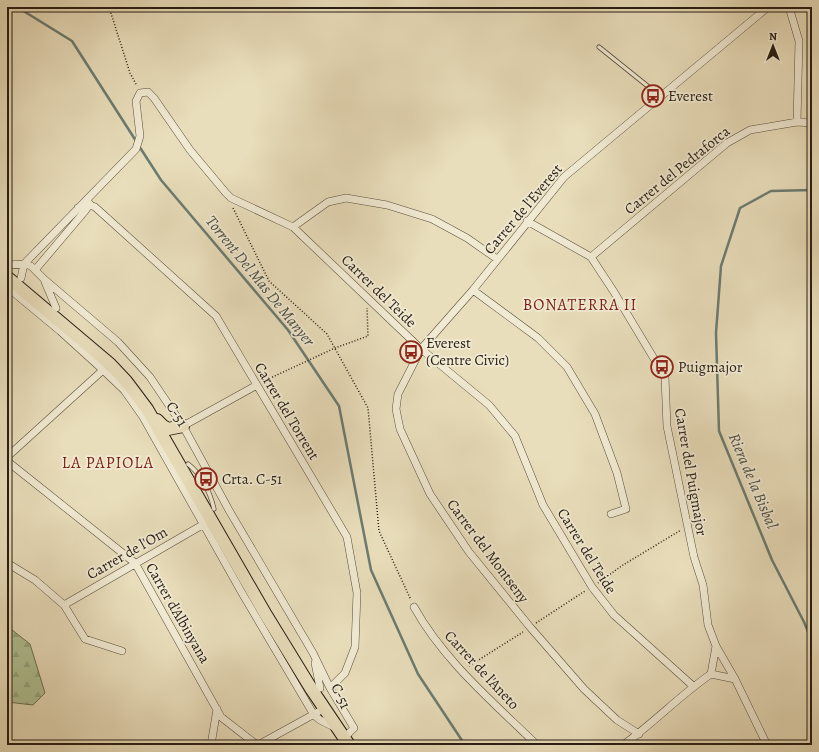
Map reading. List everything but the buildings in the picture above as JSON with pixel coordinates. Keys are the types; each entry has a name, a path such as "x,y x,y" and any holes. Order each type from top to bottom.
{"main road":[{"path":"7,266 21,278 22,284 55,312"},
{"name":"C-51","path":"7,277 55,312 120,363 135,380 168,429 188,464 210,518 218,525 248,576 258,586 308,657 325,688 330,705 344,737"},
{"name":"C-51","path":"55,312 116,370 147,409 266,615 319,711 344,737"},
{"path":"116,370 128,377 158,421 168,429 183,426"},
{"path":"308,657 306,673 324,702 319,711"}],"street":[{"name":"Carrer de l'Everest","path":"422,349 473,290 564,177 768,7"},
{"path":"788,7 799,41 797,122"},
{"name":"Carrer del Teide","path":"140,93 148,92 154,98 190,150 231,198 293,227 422,349 489,405 515,436 544,505 592,587 614,615 693,686"},
{"path":"21,278 24,264 136,149 140,137 136,101 140,93"},
{"name":"Carrer del Pedraforca","path":"591,257 727,143 750,130 797,122 812,123"},
{"path":"35,270 92,206 92,194"},
{"path":"293,227 328,202 346,198 387,206 432,220 467,238 497,259"},
{"path":"77,208 92,206"},
{"name":"Carrer del Torrent","path":"92,206 216,316 347,537 357,593 355,647 345,673 325,688"},
{"name":"Carrer del Puigmajor","path":"527,222 591,257 614,292 665,377 667,426 694,557 703,585 708,625 716,646 735,680 767,745"},
{"path":"7,266 24,264 31,266 44,280 118,342 150,377 183,426 308,657"},
{"path":"44,280 55,312"},
{"path":"7,287 60,331 124,390 144,417 210,518"},
{"path":"473,290 538,338 566,367 594,414 617,472 626,509 611,514"},
{"path":"83,340 87,355"},
{"name":"Carrer del Montseny","path":"422,349 398,394 396,409 400,429 430,494 469,552 530,627 584,689 617,720 639,734"},
{"path":"7,457 103,370"},
{"path":"183,426 257,385"},
{"name":"Carrer d'Albinyana","path":"7,461 135,563 221,717 258,745"},
{"name":"Carrer de l'Om","path":"64,605 210,518"},
{"path":"7,564 36,580 64,605 85,639 122,651"},
{"name":"Carrer de l'Aneto","path":"414,607 426,627 462,672 537,745"},
{"path":"623,745 639,734 693,686 711,674 716,646"},
{"path":"711,674 735,680"},
{"path":"325,688 354,728 344,737"},
{"path":"211,745 217,709"},
{"path":"258,745 319,711"}],"lane":[{"path":"599,47 660,96"}],"path":[{"path":"109,7 130,72 140,93"},
{"path":"226,193 269,281 327,334 368,408 379,531 414,607"},
{"path":"257,385 335,348 368,336 366,297"},
{"path":"462,672 623,565 688,526"}],"green space":[{"path":"7,626 30,644 45,693 33,705 7,702"}],"waterway":[{"name":"Torrent Del Mas De Manyer","path":"17,7 72,41 136,141"},
{"name":"Torrent Del Mas De Manyer","path":"139,146 161,180 288,330 339,406 371,570 418,674 465,745"},
{"name":"Riera de la Bisbal","path":"812,190 771,191 740,208 721,266 716,333 719,431 772,560 804,622 812,641"}],"place":[{"name":"Everest","path":"653,96"},
{"name":"Everest (Centre Civic)","path":"411,352"},
{"name":"Puigmajor","path":"662,367"},
{"name":"Crta. C-51","path":"206,479"}],"district":[{"name":"BONATERRA II","path":"580,305"},
{"name":"LA PAPIOLA","path":"108,463"}]}
